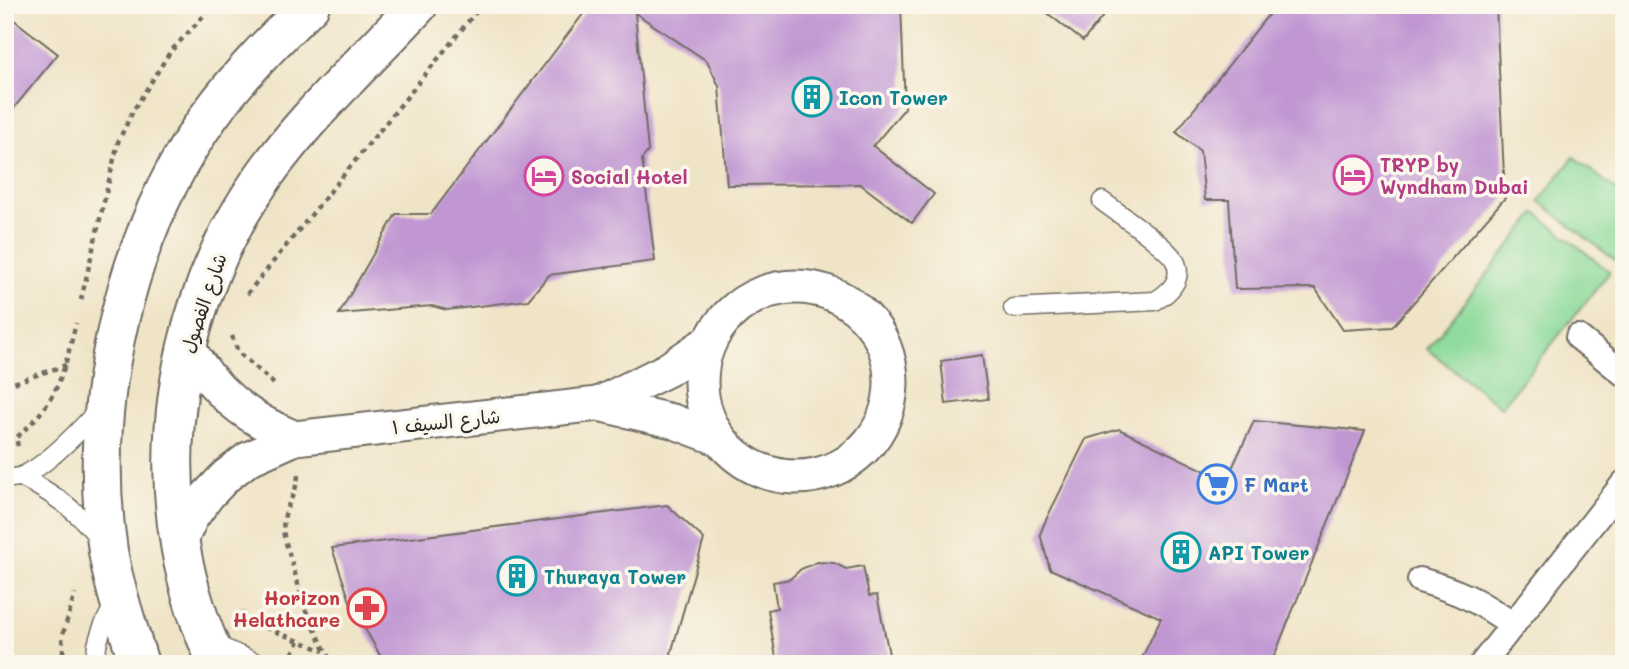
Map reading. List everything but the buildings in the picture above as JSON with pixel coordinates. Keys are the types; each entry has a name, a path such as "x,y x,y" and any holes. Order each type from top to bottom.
{"street":[{"path":"139,664 109,552 103,496 107,399 128,285 149,224 177,167 210,116 248,67 310,5"},
{"name":"شارع الفصول","path":"213,653 191,597 179,544 172,477 175,410 186,344 213,265 252,192 292,139 418,5"},
{"path":"812,288 837,296 859,310 872,325 883,342 891,385 884,419 862,450 842,464 819,474 796,477 771,473 746,462 728,449 720,439 709,421 702,401 702,370 715,332 737,307 774,289 812,288"},
{"path":"1578,337 1624,374"},
{"name":"شارع السيف ١","path":"598,404 667,370 710,341"},
{"path":"186,344 199,366 233,403 253,418 295,438"},
{"name":"شارع السيف ١","path":"295,438 598,404 672,421 720,439"},
{"path":"179,544 191,519 207,496 226,476 248,459 295,438"},
{"path":"1482,664 1624,483"},
{"path":"1420,580 1460,591 1485,604 1513,625"}],"lane":[{"path":"1013,308 1155,301 1169,293 1177,278 1176,262 1165,250 1102,201"},
{"path":"13,478 59,449 107,399"},
{"path":"13,478 61,501 95,533 109,552"},
{"path":"95,664 100,630 119,596"},
{"path":"213,653 259,664"}],"path":[{"path":"240,303 480,8 477,5"},
{"path":"231,326 238,352 268,376 289,408 295,438"},
{"path":"5,386 66,365"},
{"path":"288,476 299,474 295,492 284,512 284,536 306,611 332,664"},
{"path":"238,608 254,623 325,651"},
{"path":"287,664 299,641"}],"green space":[{"path":"1574,157 1624,196 1624,261 1621,265 1539,201"},
{"path":"1536,213 1610,272 1501,407 1427,349"}],"place":[{"name":"Icon Tower","path":"812,97"},
{"name":"TRYP by Wyndham Dubai","path":"1353,175"},
{"name":"Social Hotel","path":"544,176"},
{"name":"F Mart","path":"1217,484"},
{"name":"API Tower","path":"1181,552"},
{"name":"Thuraya Tower","path":"517,576"},
{"name":"Horizon Helathcare","path":"367,608"}]}
